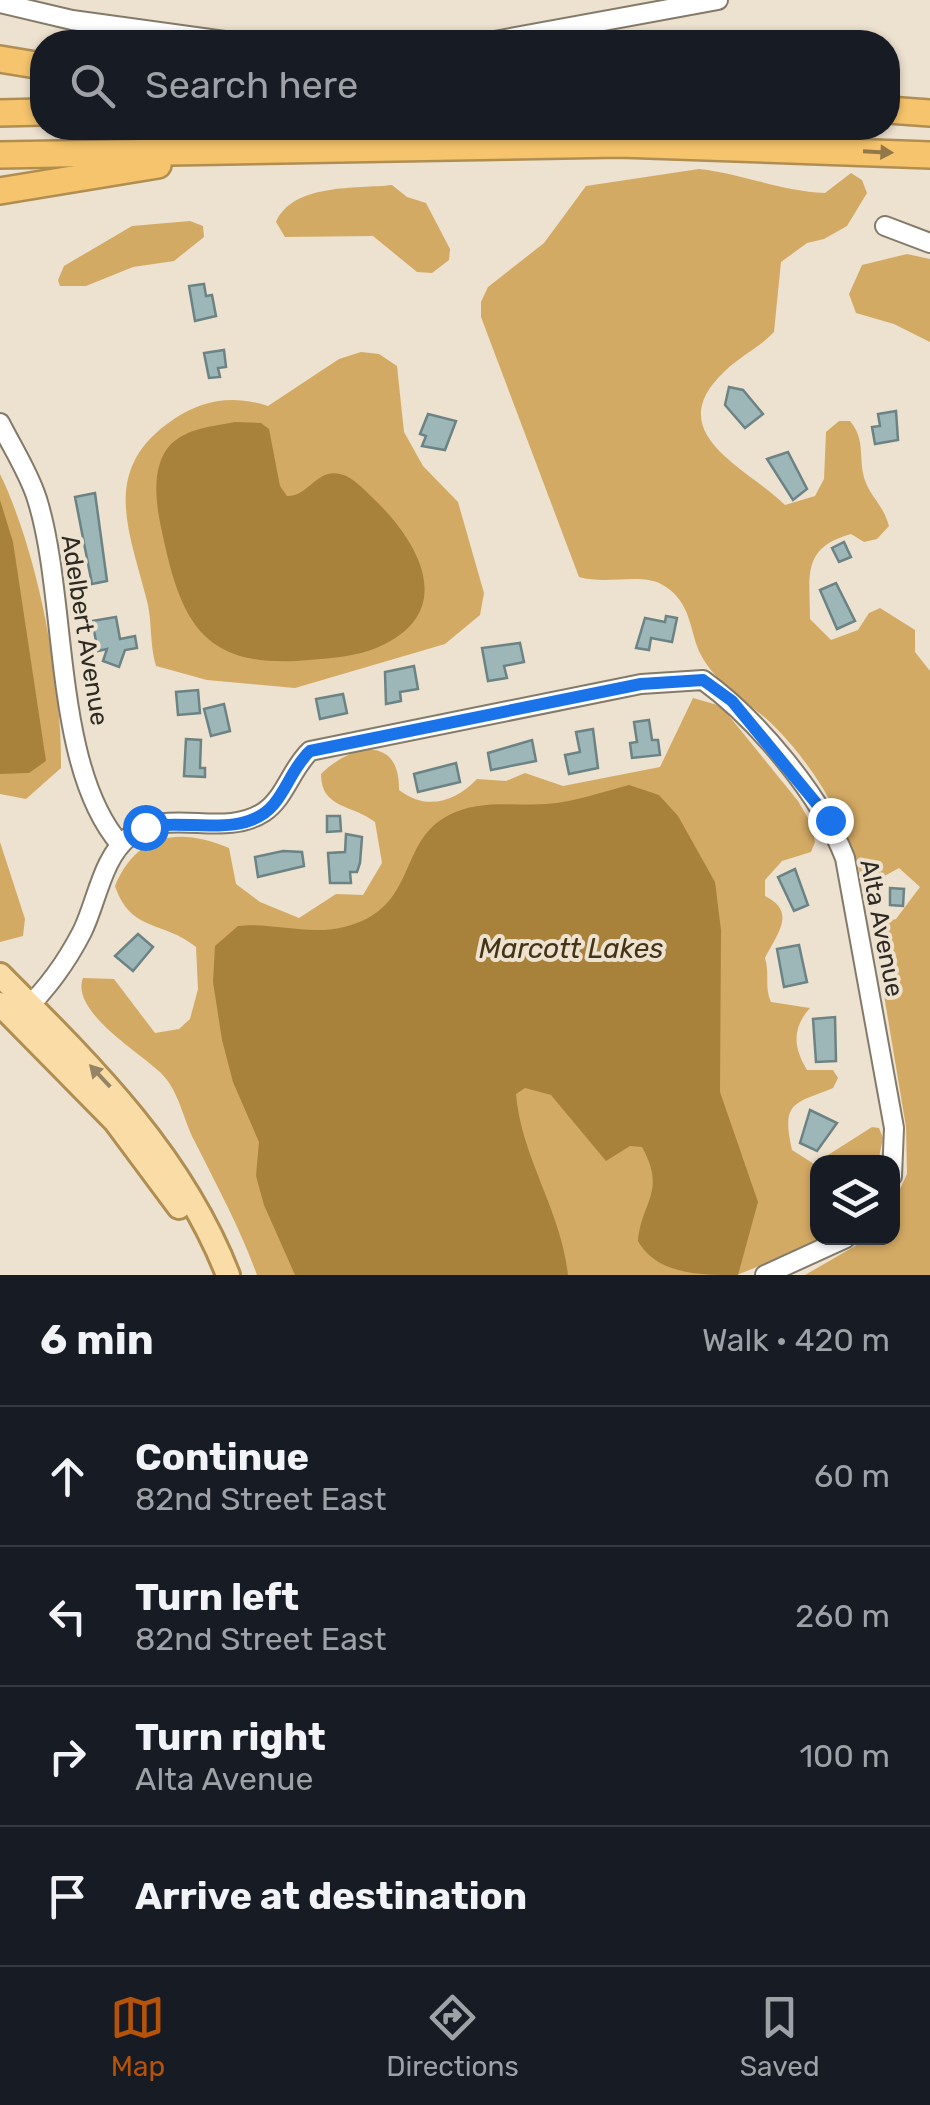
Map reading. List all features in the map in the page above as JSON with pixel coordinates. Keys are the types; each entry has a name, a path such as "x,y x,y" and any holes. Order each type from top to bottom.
{"highway":[{"path":"0,60 30,64"},
{"path":"900,111 930,113"},
{"path":"0,113 30,112"},
{"path":"0,155 536,144 689,144 930,155"},
{"path":"0,190 235,157 536,144"}],"main road":[{"path":"0,975 15,1010 149,1164 180,1209 214,1275"},
{"path":"15,1010 112,1089 146,1131 187,1193 228,1275"}],"street":[{"path":"554,30 718,0"},
{"path":"0,3 72,20 145,30"},
{"path":"885,226 930,243"},
{"name":"Adelbert Avenue","path":"0,423 37,498 81,762 104,826 120,844"},
{"name":"Alta Avenue","path":"120,844 135,832 162,824 229,825 262,814 274,804 295,765 310,751 641,684 703,680 732,701 830,820 845,858 894,1128 893,1155"},
{"path":"15,1010 68,959 120,844"},
{"path":"764,1275 830,1245"}],"shaded area":[{"path":"699,169 825,193 851,173 862,180 867,193 847,226 807,243 781,262 774,332 725,371 707,393 701,413 705,431 716,447 785,505 815,496 824,479 826,432 839,421 850,421 858,436 866,483 889,526 877,539 864,542 851,534 835,540 816,555 810,576 810,619 831,640 858,630 869,613 880,608 915,630 915,652 930,671 930,1275 805,1275 857,1245 900,1245 900,1189 907,1174 906,1127 874,935 880,923 896,919 920,887 899,868 879,879 860,873 838,815 816,778 777,729 708,666 685,608 671,591 643,579 579,577 481,317 481,302 488,287 544,243 586,186"},
{"path":"392,185 407,197 426,203 450,249 449,260 432,273 417,272 373,236 285,237 276,222 284,209 311,194"},
{"path":"190,221 203,226 204,237 174,261 133,267 86,286 60,286 58,280 64,266 132,226"},
{"path":"907,254 930,259 930,342 894,324 856,313 849,294 862,265"},
{"path":"361,352 379,354 397,366 404,432 423,466 458,502 484,593 480,615 445,644 295,688 207,680 156,666 148,605 128,527 128,481 135,459 150,439 185,412 219,401 268,406 339,359"},
{"path":"0,474 36,579 57,696 61,768 26,799 0,794"},
{"name":"Marcott Lakes","path":"693,698 721,706 798,801 812,825 815,842 811,852 782,861 765,880 765,896 775,902 782,917 765,958 771,1002 810,1008 797,1030 799,1053 807,1070 833,1070 838,1078 833,1088 794,1107 788,1122 792,1150 810,1161 811,1245 737,1275 257,1275 173,1089 161,1073 96,1017 82,991 83,978 114,979 155,1033 179,1029 190,1019 198,989 196,947 130,912 115,886 124,868 148,845 162,839 211,841 229,848 236,884 260,902 299,918 336,894 363,895 382,863 375,822 332,800 322,785 321,774 346,756 359,751 383,752 397,772 399,790 430,802 450,798 477,779 506,781 525,773 563,786 660,767"},
{"path":"0,842 25,919 23,936 0,942"},
{"name":"Marcott Lakes","path":"872,1127 879,1128 883,1138 879,1155 828,1155"}],"water":[{"path":"235,422 261,423 269,429 280,486 287,496 301,492 325,475 340,474 359,485 393,520 419,561 424,581 423,601 415,620 398,636 353,655 296,661 237,655 216,645 199,630 187,611 169,562 158,510 157,474 164,453 185,434"},
{"path":"0,500 13,542 46,761 29,773 0,774"},
{"name":"Marcott Lakes","path":"629,785 659,795 678,816 715,882 721,930 720,1092 758,1202 738,1275 681,1271 656,1261 638,1241 653,1186 642,1147 630,1146 606,1161 551,1095 525,1088 516,1094 519,1117 558,1228 568,1275 295,1275 264,1205 256,1176 259,1142 233,1082 222,1040 213,982 215,946 238,926 331,929 368,918 385,906 396,891 432,827 460,810 484,805 556,803"}],"building":[{"path":"204,284 206,296 212,295 216,316 195,321 189,286"},
{"path":"224,350 226,367 218,368 220,377 209,378 204,353"},
{"path":"729,387 743,390 763,414 745,428 725,405"},
{"path":"896,411 898,440 875,444 872,427 880,426 878,414"},
{"path":"428,414 456,421 445,450 422,446 426,436 420,434"},
{"path":"788,452 807,489 793,500 767,459"},
{"path":"95,493 107,581 92,584 75,497"},
{"path":"844,542 851,557 839,562 832,548"},
{"path":"836,583 855,621 837,629 820,590"},
{"path":"666,616 677,618 672,642 651,638 649,650 636,648 645,618 665,622"},
{"path":"116,617 120,639 135,636 137,648 125,650 119,667 103,661 107,649 98,651 92,621"},
{"path":"520,643 524,662 504,666 507,678 488,681 482,648"},
{"path":"414,666 418,689 400,692 401,701 386,704 385,672"},
{"path":"198,690 200,713 178,715 176,692"},
{"path":"343,694 347,713 320,719 316,699"},
{"path":"224,704 230,731 211,736 204,709"},
{"path":"649,720 652,740 658,740 660,755 632,758 630,743 637,742 634,722"},
{"path":"593,729 598,768 569,774 565,755 580,752 576,732"},
{"path":"186,739 201,740 200,768 205,768 205,777 184,776"},
{"path":"532,740 536,761 491,770 488,753"},
{"path":"456,763 460,782 418,792 414,774"},
{"path":"327,816 340,816 341,831 327,832"},
{"path":"346,834 362,837 360,863 357,872 350,872 351,883 330,883 328,853 345,852"},
{"path":"283,851 302,852 304,866 258,877 255,857"},
{"path":"795,869 808,905 794,911 778,877"},
{"path":"890,888 904,889 903,906 890,905"},
{"path":"138,934 153,947 133,971 115,956"},
{"path":"799,945 807,982 784,987 777,949"},
{"path":"835,1017 836,1061 816,1062 813,1019"},
{"path":"810,1110 837,1123 817,1151 800,1143"}],"route":[{"path":"145,827 229,825 262,814 274,804 295,765 310,751 641,684 703,680 732,701 830,820"}]}
